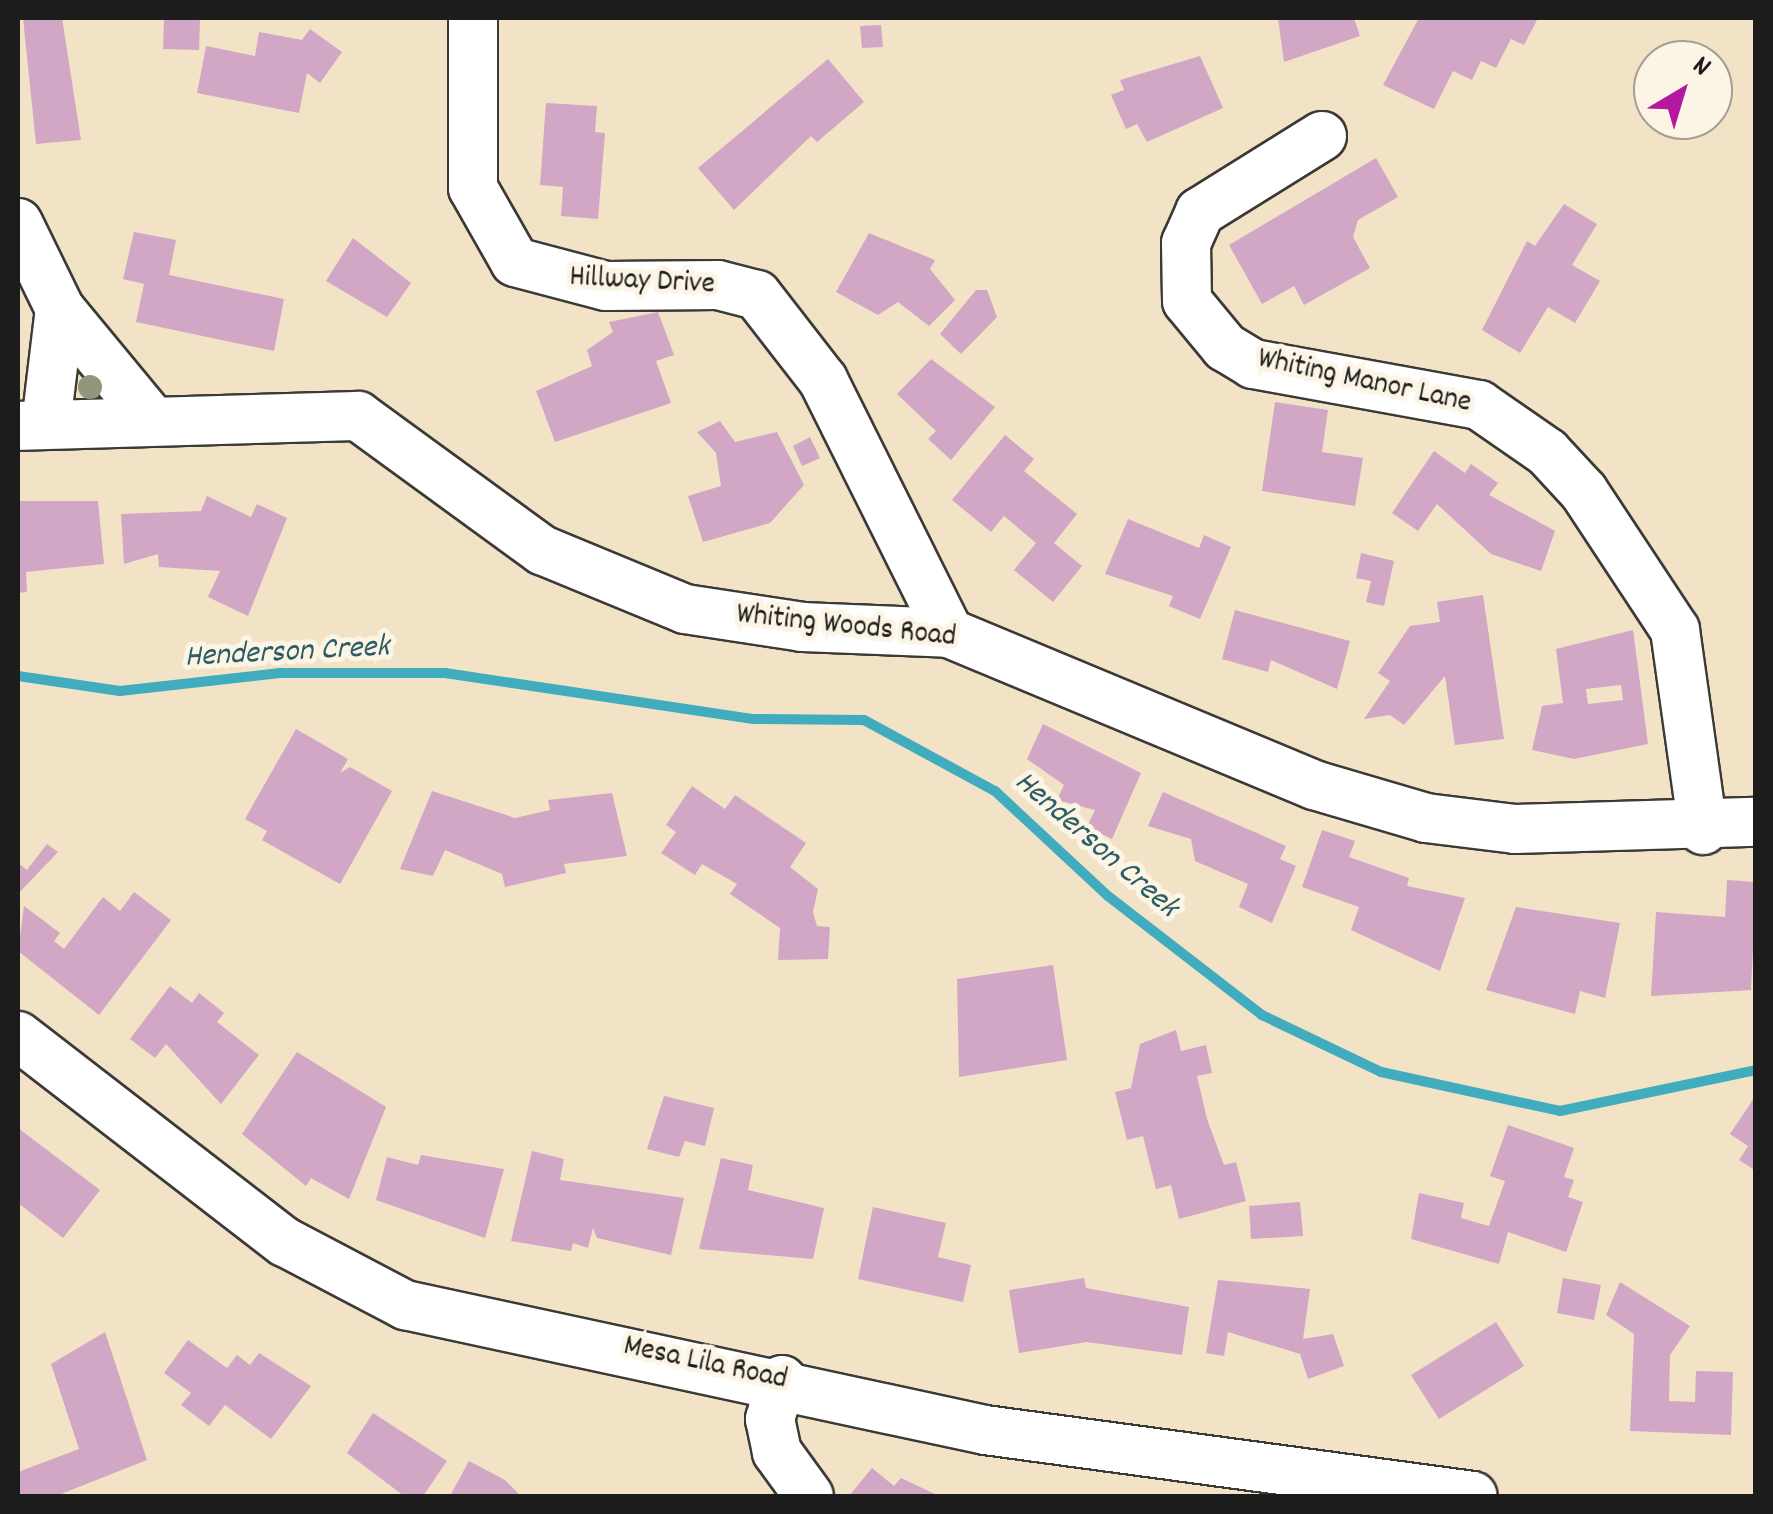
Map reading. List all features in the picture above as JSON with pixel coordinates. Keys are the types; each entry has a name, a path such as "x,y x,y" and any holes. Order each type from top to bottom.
{"street":[{"name":"Hillway Drive","path":"472,18 473,188 515,262 606,286 718,285 757,294 822,380 950,633"},
{"name":"Whiting Manor Lane","path":"1322,136 1200,212 1186,243 1187,302 1225,347 1254,364 1479,405 1547,452 1584,492 1675,630 1702,830"},
{"path":"18,224 60,309 151,420"},
{"path":"32,425 60,309"},
{"name":"Whiting Woods Road","path":"32,425 358,416 542,550 685,609 802,627 950,633 1369,804 1515,829 1702,830 1756,822"},
{"name":"Mesa Lila Road","path":"19,1041 202,1184 344,1280 405,1304 782,1380 985,1430 1472,1496"},
{"path":"782,1380 770,1419 776,1452 809,1496"}],"building":[{"path":"23,18 62,18 81,140 36,144"},
{"path":"1278,18 1354,18 1360,36 1284,62"},
{"path":"1419,18 1538,18 1524,45 1511,39 1496,68 1481,61 1472,80 1453,71 1434,109 1383,85"},
{"path":"164,19 200,20 199,50 163,49"},
{"path":"881,25 883,47 862,48 860,26"},
{"path":"310,29 342,52 320,83 307,73 299,113 197,93 206,46 255,56 259,32 302,40"},
{"path":"1200,56 1223,108 1147,142 1137,124 1126,129 1111,95 1124,90 1120,80"},
{"path":"828,59 864,102 817,142 811,136 734,210 698,168"},
{"path":"546,103 597,106 595,132 605,133 598,219 561,216 563,187 540,185"},
{"path":"1376,158 1398,197 1358,220 1353,237 1370,268 1304,305 1294,286 1262,304 1229,245"},
{"path":"1564,204 1597,224 1572,265 1600,281 1575,323 1548,307 1520,353 1482,330 1527,241 1535,246"},
{"path":"134,232 176,240 169,275 284,299 274,351 136,322 144,284 123,279"},
{"path":"869,233 935,260 930,269 955,300 929,326 898,302 878,315 836,292"},
{"path":"353,238 411,283 387,317 326,281"},
{"path":"976,290 987,290 997,317 961,354 940,334"},
{"path":"658,312 674,355 656,361 671,403 555,442 536,391 592,366 587,350 613,332 609,322"},
{"path":"931,359 995,407 951,460 928,439 936,431 897,394"},
{"path":"1275,402 1328,410 1322,452 1363,458 1355,506 1262,491"},
{"path":"720,421 735,442 777,432 804,485 770,523 703,542 688,496 721,486 716,453 697,432"},
{"path":"1005,435 1034,459 1024,471 1077,514 1054,543 1082,566 1053,602 1014,570 1036,543 1004,516 991,532 952,500"},
{"path":"810,437 820,458 802,466 793,446"},
{"path":"1434,451 1465,473 1471,464 1498,483 1489,495 1555,531 1541,571 1491,554 1437,504 1418,531 1392,513"},
{"path":"207,496 251,517 257,504 287,518 248,616 208,597 220,571 159,567 158,554 124,564 121,514 201,511"},
{"path":"18,501 98,501 104,564 26,572 27,592 18,593"},
{"path":"1128,519 1199,548 1204,535 1231,547 1200,619 1169,606 1173,596 1105,574"},
{"path":"1361,553 1394,561 1384,606 1366,602 1371,581 1356,578"},
{"path":"1483,595 1504,739 1455,745 1445,676 1404,725 1390,715 1364,719 1390,681 1378,673 1410,626 1440,622 1437,602"},
{"path":"1235,610 1350,641 1337,689 1271,660 1268,672 1222,659"},
{"path":"1633,630 1648,744 1574,759 1532,750 1542,706 1563,703 1556,649","holes":["1621,685 1623,700 1588,704 1586,689"]},
{"path":"1043,724 1141,773 1112,839 1087,827 1095,810 1057,800 1064,785 1027,759"},
{"path":"296,729 348,759 340,773 350,767 392,791 340,884 262,840 267,831 245,819"},
{"path":"692,786 725,809 735,795 806,843 790,867 818,889 813,912 817,926 830,927 828,959 778,960 780,928 730,894 737,884 702,864 695,875 661,853 676,832 666,825"},
{"path":"432,791 515,818 550,810 548,800 612,793 627,856 564,864 566,873 505,887 502,874 445,850 433,876 400,869"},
{"path":"1163,792 1286,846 1280,859 1296,866 1272,923 1239,907 1248,884 1195,861 1191,839 1148,826"},
{"path":"1322,830 1355,841 1349,857 1409,878 1407,886 1465,898 1440,971 1351,930 1359,907 1302,887"},
{"path":"47,844 58,852 18,894 18,863 27,870"},
{"path":"1727,880 1756,882 1751,990 1651,996 1656,912 1725,917"},
{"path":"134,892 171,920 99,1015 18,951 24,906 60,933 54,941 64,949 103,897 120,911"},
{"path":"1516,907 1620,923 1605,998 1580,991 1575,1014 1486,990"},
{"path":"1053,965 1067,1060 959,1077 957,979"},
{"path":"170,986 192,1003 199,993 224,1013 217,1022 259,1055 221,1104 166,1044 155,1058 130,1039"},
{"path":"1176,1030 1181,1051 1206,1045 1212,1073 1197,1076 1207,1119 1224,1165 1236,1162 1246,1201 1179,1219 1171,1185 1156,1189 1143,1136 1127,1140 1115,1092 1131,1088 1140,1044"},
{"path":"297,1052 386,1107 349,1199 311,1178 306,1186 242,1134"},
{"path":"1756,1095 1756,1171 1739,1160 1748,1146 1730,1134"},
{"path":"664,1096 714,1108 705,1146 685,1141 679,1157 647,1149"},
{"path":"1508,1125 1574,1148 1564,1177 1574,1180 1568,1197 1583,1202 1566,1252 1508,1232 1499,1264 1411,1239 1419,1193 1464,1203 1461,1218 1489,1226 1505,1181 1490,1176"},
{"path":"18,1128 100,1190 63,1238 18,1203"},
{"path":"532,1151 564,1159 560,1180 684,1198 671,1255 597,1238 593,1228 588,1248 573,1243 571,1251 511,1241"},
{"path":"421,1155 504,1169 485,1238 376,1200 387,1157 418,1165"},
{"path":"721,1158 753,1165 748,1190 824,1208 813,1259 699,1249"},
{"path":"1300,1202 1303,1236 1251,1239 1249,1206"},
{"path":"873,1207 946,1223 938,1257 971,1265 963,1302 858,1279"},
{"path":"1084,1278 1086,1288 1189,1307 1182,1355 1087,1342 1019,1353 1009,1290"},
{"path":"1563,1278 1601,1285 1594,1320 1557,1313"},
{"path":"1218,1280 1310,1289 1303,1339 1333,1334 1344,1366 1308,1379 1300,1354 1228,1332 1224,1356 1206,1353"},
{"path":"1620,1282 1690,1326 1670,1355 1669,1401 1695,1402 1696,1371 1733,1372 1731,1435 1630,1431 1634,1334 1606,1315"},
{"path":"1496,1322 1524,1366 1439,1419 1411,1375"},
{"path":"105,1332 147,1460 56,1496 18,1496 18,1472 79,1449 51,1364"},
{"path":"188,1340 227,1368 237,1355 250,1365 259,1353 311,1386 271,1439 225,1405 209,1426 181,1405 191,1393 164,1373"},
{"path":"373,1413 447,1461 423,1496 404,1496 347,1453"},
{"path":"469,1461 505,1480 521,1496 450,1496"},
{"path":"872,1468 894,1486 901,1478 939,1496 849,1496"}],"waterway":[{"name":"Henderson Creek","path":"18,676 120,691 280,673 445,673 754,719 864,720 995,791 1108,896 1262,1015 1381,1072 1560,1111 1756,1070"}]}
